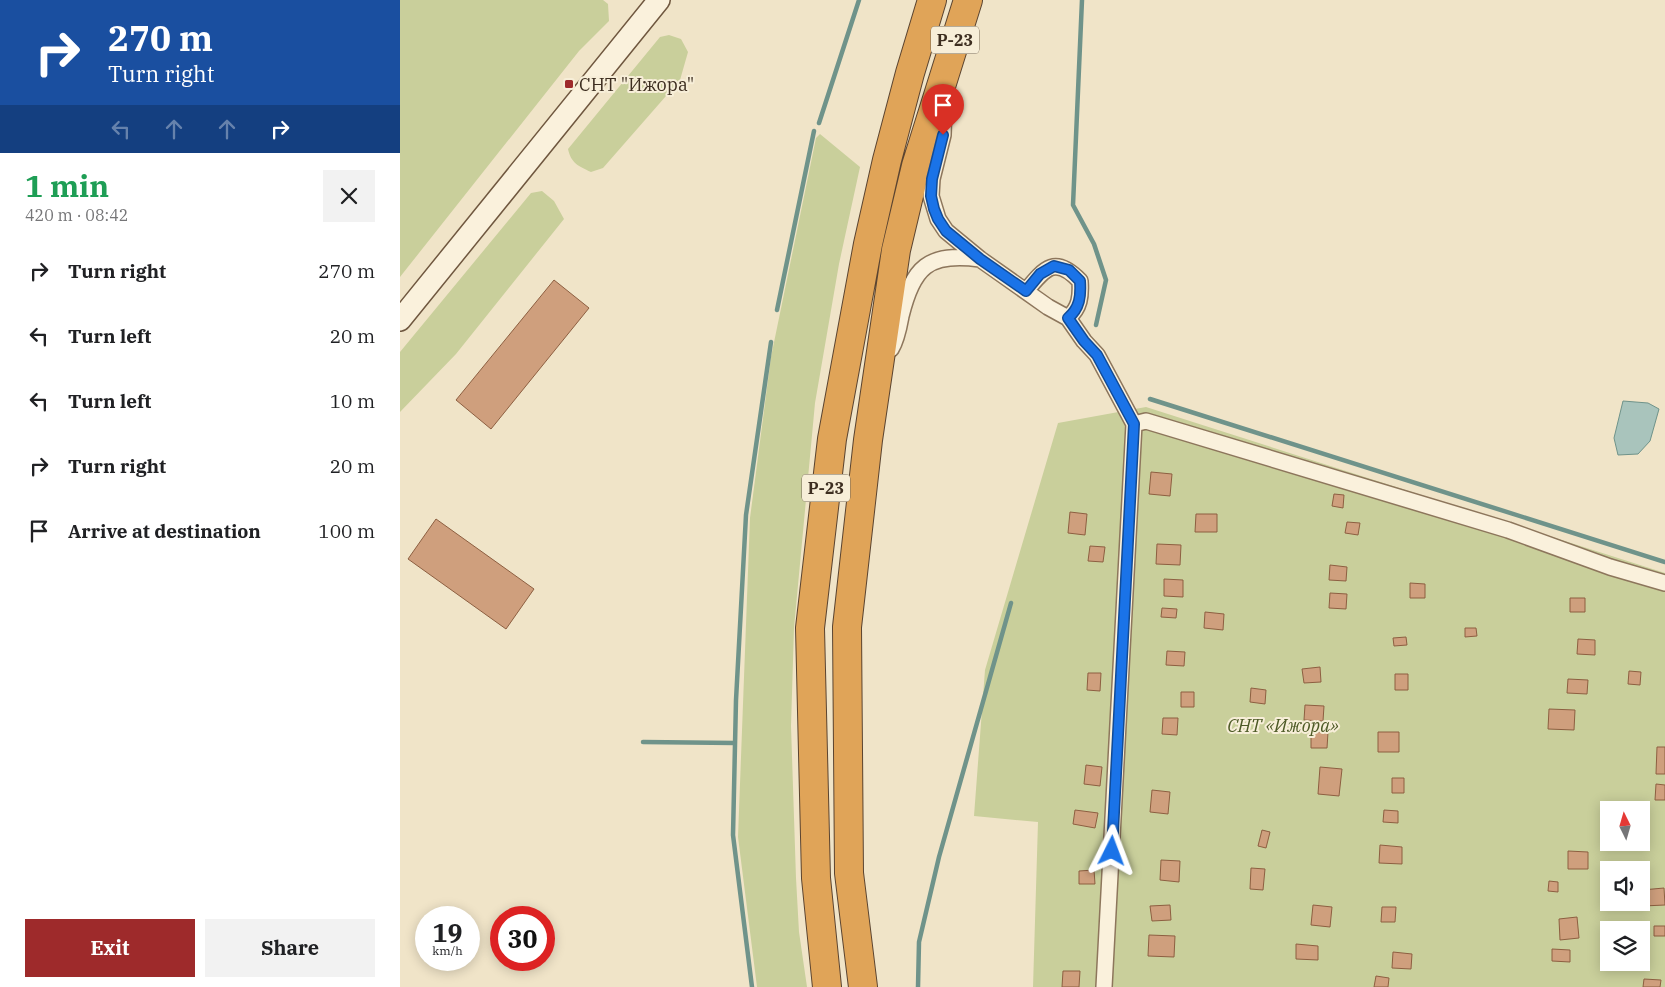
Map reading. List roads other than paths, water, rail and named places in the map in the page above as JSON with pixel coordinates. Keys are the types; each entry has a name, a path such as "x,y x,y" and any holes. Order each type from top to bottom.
{"highway":[{"name":"Р-23","path":"827,987 816,878 810,628 832,439 868,244 886,160 932,0"},
{"name":"Р-23","path":"863,987 849,873 848,627 878,369 896,250 916,166 968,0"}],"street":[{"path":"400,320 659,0"},
{"path":"942,81 945,110 944,127 932,179 931,196 934,209 946,231 980,259 1048,307 1068,318 1084,341 1097,355 1134,424 1104,987"},
{"path":"878,369 895,342 905,301 911,284 919,271 940,259 951,257 980,259"},
{"path":"1026,291 1040,274 1054,266 1069,270 1080,281 1081,292 1075,312 1068,318"},
{"path":"1134,424 1146,421 1508,530 1610,567 1665,583"}],"water":[{"path":"1623,401 1648,403 1659,409 1650,441 1638,454 1618,455 1614,438"}],"waterway":[{"path":"819,123 859,0"},
{"path":"1082,0 1073,205 1094,244 1106,280 1096,325"},
{"path":"777,310 814,131"},
{"path":"752,987 733,835 736,700 746,515 771,342"},
{"path":"1150,399 1665,562"},
{"path":"918,987 919,942 939,857 1011,603"},
{"path":"643,742 735,743"}],"place":[{"name":"СНТ \"Ижора\"","path":"569,84"}],"park label":[{"name":"СНТ «Ижора»","path":"1283,725"}]}
